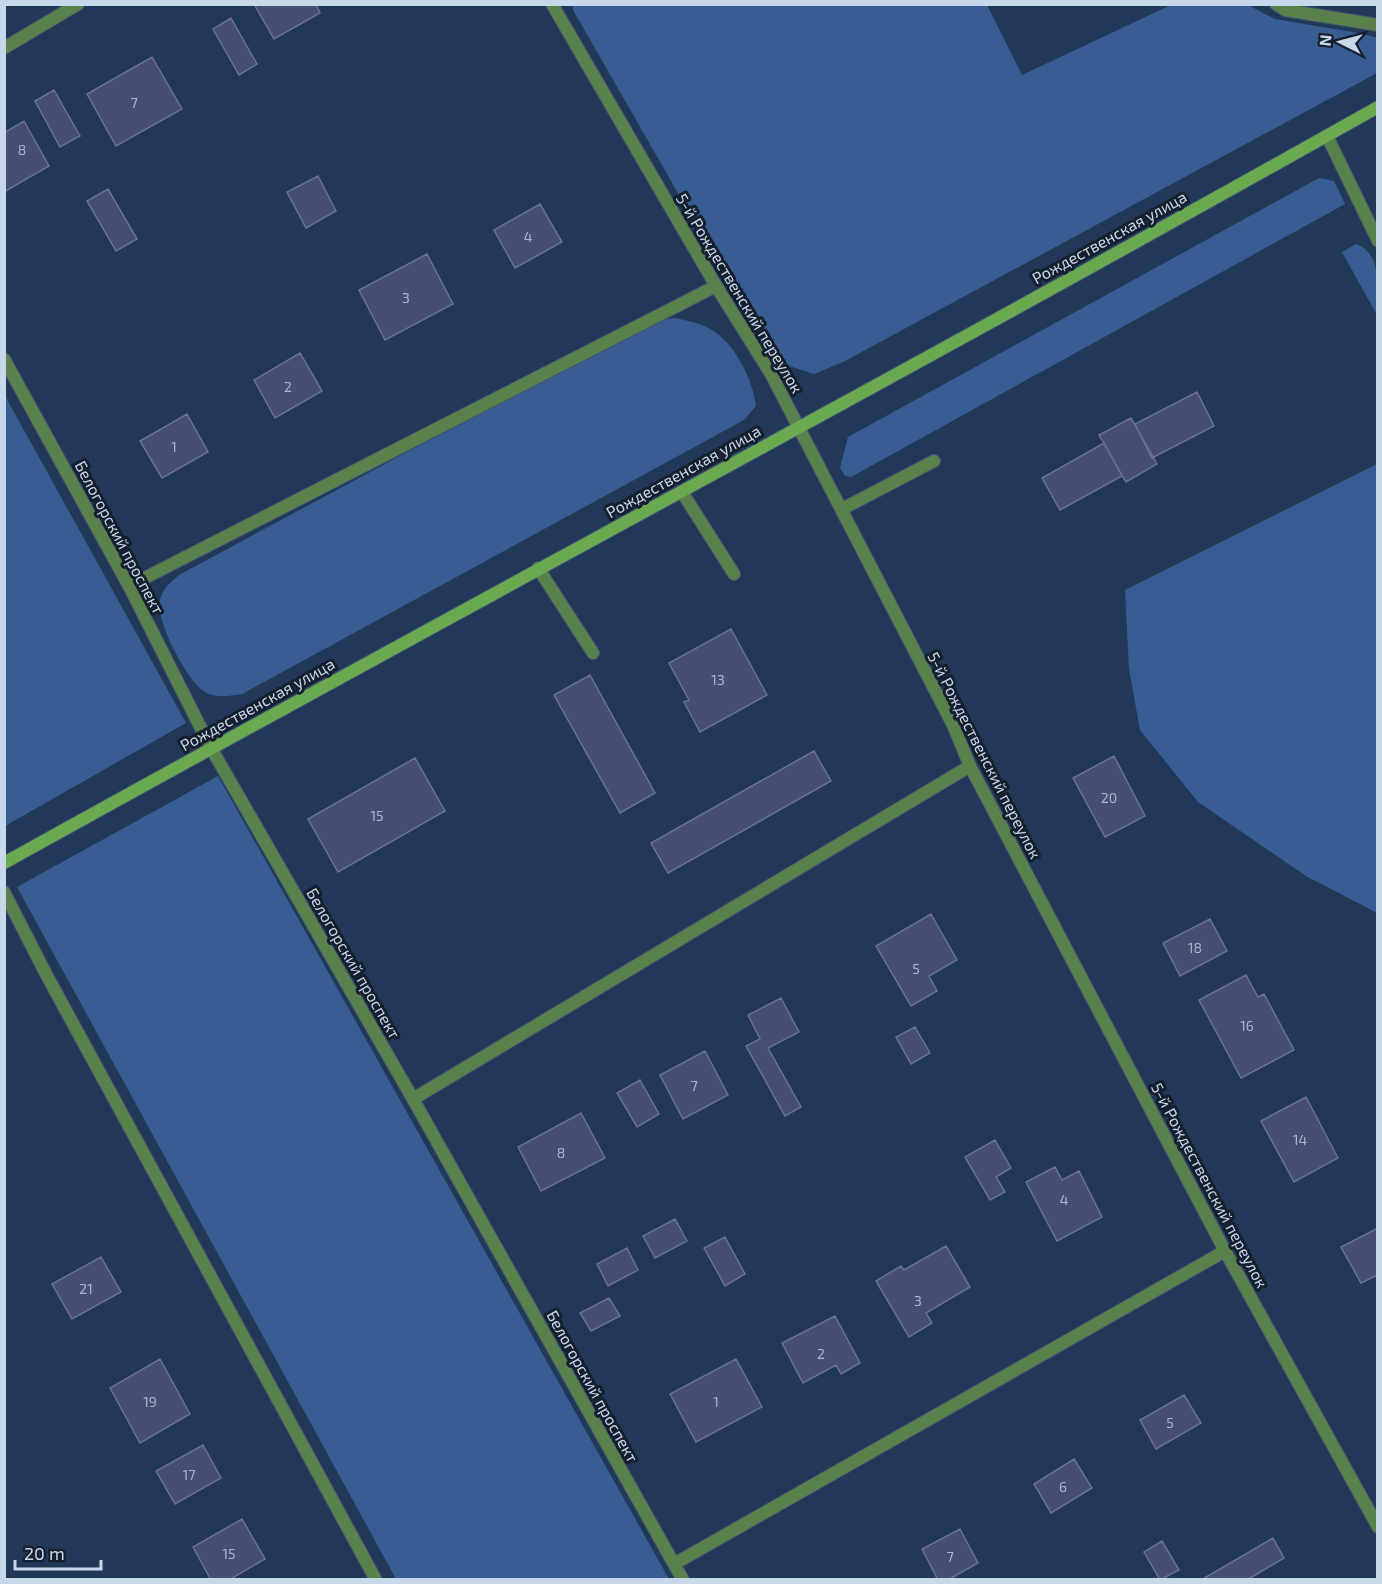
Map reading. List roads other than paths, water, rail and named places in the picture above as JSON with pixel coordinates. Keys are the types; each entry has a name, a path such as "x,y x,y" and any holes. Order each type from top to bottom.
{"main road":[{"name":"Рождественская улица","path":"4,862 538,568 682,492 1377,107"}],"street":[{"path":"4,48 78,4"},
{"name":"5-й Рождественский переулок","path":"552,4 716,286 771,374 953,725 970,766 1225,1251 1377,1527"},
{"path":"1276,4 1285,10 1377,25"},
{"path":"1327,136 1377,241"},
{"path":"129,586 716,286"},
{"name":"Белогорский проспект","path":"4,358 129,586 211,748 413,1099 682,1580"},
{"path":"842,509 934,461"},
{"path":"682,492 734,574"},
{"path":"538,568 593,653"},
{"path":"413,1099 970,766"},
{"path":"4,892 46,974 376,1580"},
{"path":"674,1564 1225,1251"}]}
